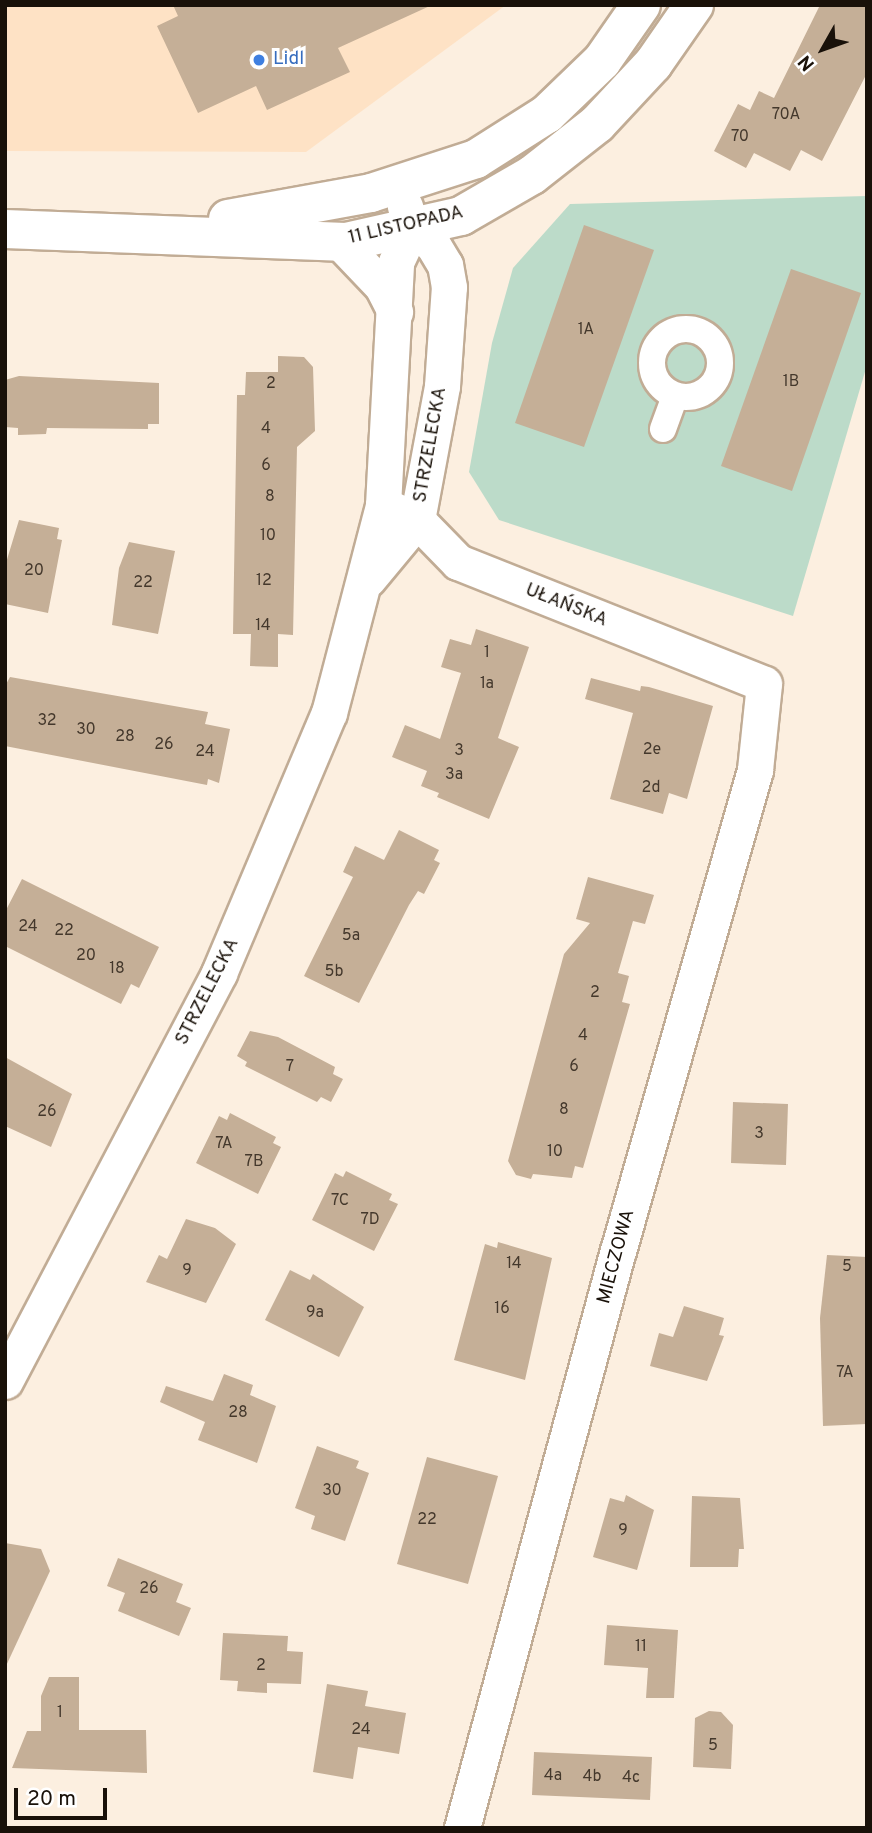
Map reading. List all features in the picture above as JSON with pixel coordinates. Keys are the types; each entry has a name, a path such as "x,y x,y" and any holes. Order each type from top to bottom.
{"street":[{"name":"11 LISTOPADA","path":"160,231 399,185 476,159 538,120 601,61 641,5"},
{"name":"11 LISTOPADA","path":"5,229 160,231 340,242 412,228 492,201 597,124 653,64 694,5"},
{"path":"399,185 412,228"},
{"name":"STRZELECKA","path":"363,584 417,520 442,386 449,287 457,245 492,201"},
{"name":"STRZELECKA","path":"5,1381 261,881 329,713 383,505 397,262 412,228 441,254 449,287"},
{"path":"340,242 382,286 395,313"},
{"path":"663,429 674,396"},
{"name":"UŁAŃSKA","path":"383,505 417,520 458,562 764,684"},
{"name":"MIECZOWA","path":"462,1828 618,1250 752,782 764,684"}],"shaded area":[{"path":"5,5 506,5 306,152 5,151"}],"green space":[{"path":"867,196 867,365 793,616 499,520 469,472 492,343 513,268 570,204"}],"building":[{"name":"Lidl","path":"173,5 432,5 338,48 350,72 267,110 256,86 198,113 157,26 178,16"},
{"path":"820,5 867,5 867,73 822,161 801,150 790,171 754,153 746,168 714,151 738,104 750,110 759,91 774,98"},
{"path":"584,225 654,250 584,447 515,423"},
{"path":"791,269 861,293 792,491 721,466"},
{"path":"278,356 304,357 313,367 315,431 297,447 293,635 278,634 278,667 250,666 251,634 233,634 237,395 245,395 246,372 278,372"},
{"path":"19,376 159,383 159,424 148,424 148,429 47,428 46,434 18,435 18,428 5,427 5,380"},
{"path":"19,520 59,528 57,539 62,540 48,613 5,604 5,566"},
{"path":"129,542 175,551 158,634 112,625 119,568"},
{"path":"476,629 529,647 498,738 519,747 489,819 437,797 439,793 421,786 427,771 392,757 405,725 440,739 461,673 441,667 450,639 471,645"},
{"path":"10,677 208,712 205,724 230,729 219,783 208,779 207,785 5,746 5,686"},
{"path":"591,678 640,691 641,686 649,687 713,706 687,799 669,793 663,814 610,799 633,713 585,699"},
{"path":"399,830 439,850 434,860 440,863 424,894 418,891 409,905 359,1003 304,976 353,877 343,872 355,846 384,860"},
{"path":"588,877 654,895 645,924 633,921 618,973 629,976 622,1002 630,1004 583,1168 575,1166 572,1178 533,1174 531,1179 516,1175 508,1161 564,954 590,923 576,919"},
{"path":"22,879 159,947 139,988 131,984 121,1004 5,946 5,912"},
{"path":"250,1031 278,1037 335,1067 333,1074 343,1079 331,1102 321,1097 317,1102 245,1066 247,1062 237,1056"},
{"path":"5,1057 72,1094 51,1147 5,1126"},
{"path":"733,1102 788,1104 786,1165 731,1163"},
{"path":"230,1113 276,1137 273,1143 281,1147 258,1194 196,1163 219,1116 227,1120"},
{"path":"346,1171 392,1194 389,1200 398,1204 374,1251 312,1220 335,1173 343,1177"},
{"path":"186,1219 215,1228 236,1244 206,1303 146,1282 159,1255 167,1259"},
{"path":"498,1242 552,1258 525,1380 454,1360 485,1244 497,1248"},
{"path":"827,1255 867,1257 867,1424 823,1426 820,1318"},
{"path":"290,1270 310,1280 313,1274 364,1307 339,1357 265,1320"},
{"path":"684,1306 724,1318 719,1335 724,1336 707,1381 650,1366 659,1333 673,1337"},
{"path":"224,1374 253,1385 250,1395 276,1406 257,1463 198,1440 205,1422 160,1402 166,1386 213,1401"},
{"path":"317,1446 359,1461 356,1468 369,1473 345,1541 311,1529 315,1516 295,1508"},
{"path":"427,1457 498,1476 468,1584 397,1564"},
{"path":"626,1495 654,1510 637,1570 593,1557 610,1498 624,1502"},
{"path":"692,1496 740,1498 744,1549 739,1549 738,1567 690,1567"},
{"path":"5,1543 41,1549 50,1571 6,1666"},
{"path":"118,1558 183,1584 176,1602 191,1608 179,1636 118,1611 125,1593 107,1586"},
{"path":"607,1625 678,1630 674,1698 646,1698 648,1668 604,1665"},
{"path":"223,1633 288,1636 287,1651 303,1652 301,1684 267,1683 267,1693 237,1691 238,1681 220,1680"},
{"path":"49,1677 79,1677 79,1730 146,1730 147,1773 12,1768 27,1731 41,1731 41,1696"},
{"path":"327,1684 368,1691 365,1706 406,1713 399,1754 358,1747 353,1779 313,1772"},
{"path":"709,1711 721,1712 733,1725 731,1769 693,1767 695,1718"},
{"path":"534,1752 652,1757 650,1800 532,1795"}],"place":[{"name":"Lidl","path":"259,60"}]}
